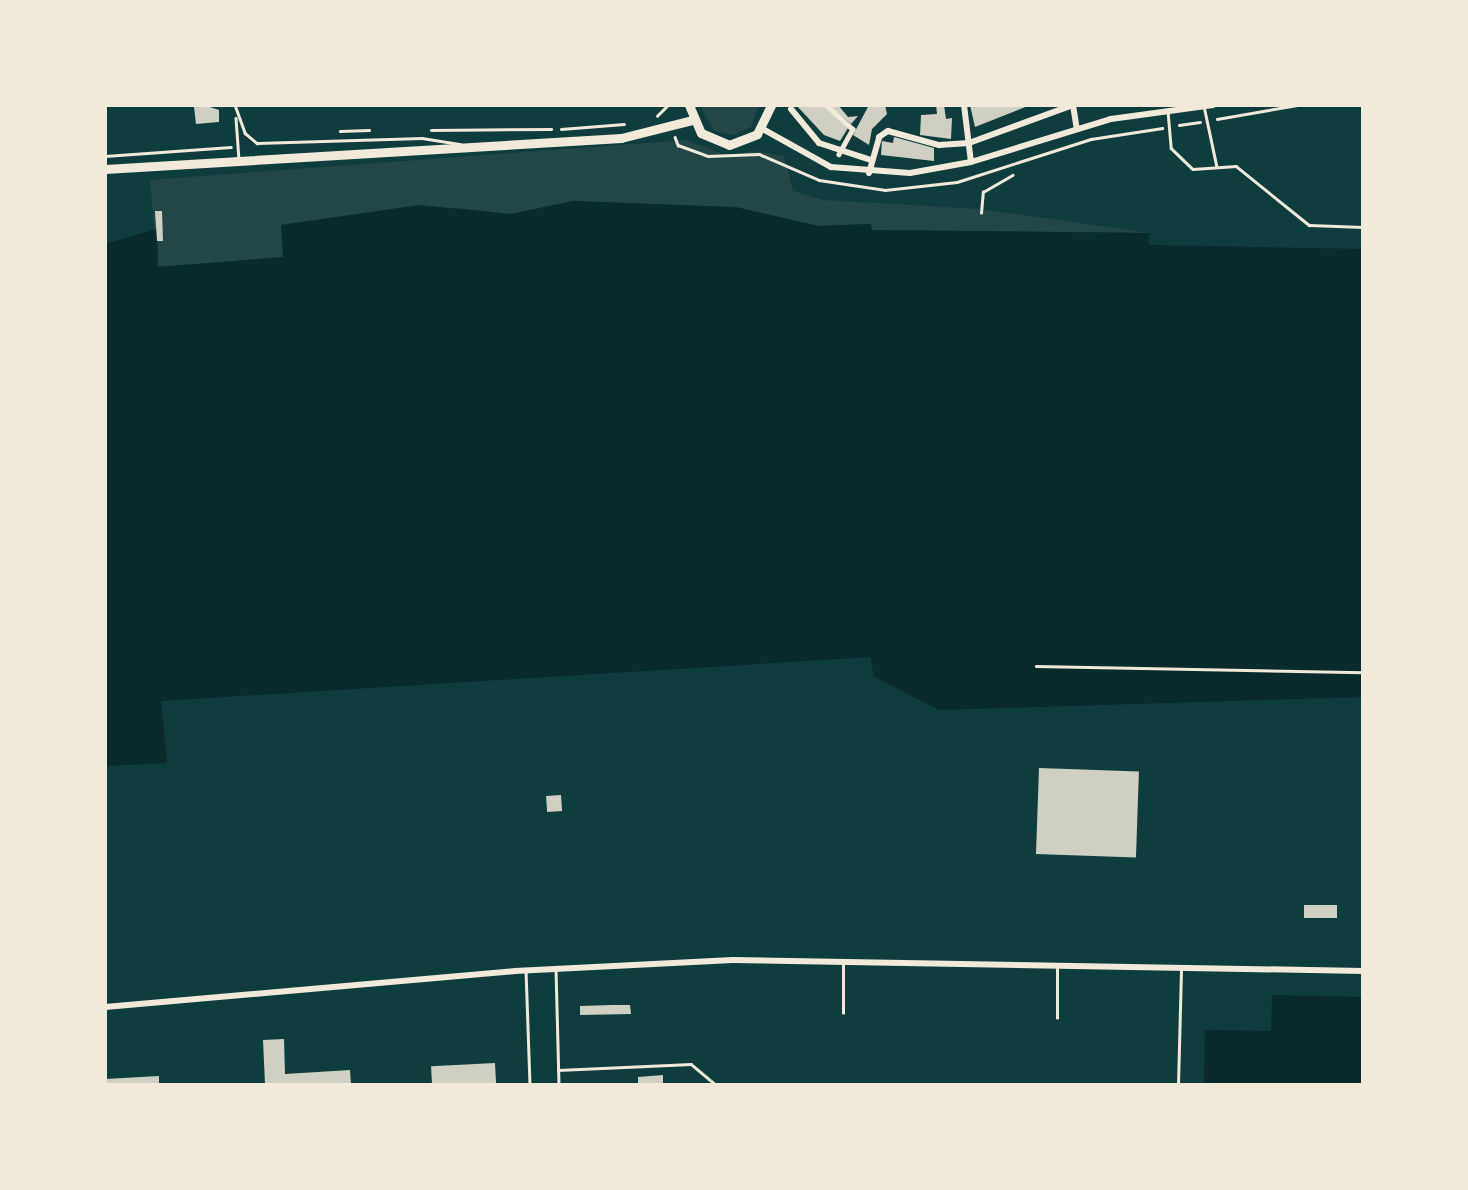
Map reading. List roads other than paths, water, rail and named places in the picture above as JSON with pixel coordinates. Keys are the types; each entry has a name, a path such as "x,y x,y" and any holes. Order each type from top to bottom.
{"main road":[{"path":"689,105 692,120 721,144 744,142 763,129 771,105"},
{"path":"105,169 621,138 692,120"}],"street":[{"path":"826,105 853,129 839,154"},
{"path":"964,105 971,162"},
{"path":"869,173 871,160 888,131 939,145 968,144 1073,105 1077,128"},
{"path":"763,129 811,160 869,173 971,162 1077,128 1213,105"},
{"path":"791,110 801,129 839,154 871,160"},
{"path":"105,1007 556,969 844,961 1363,971"}],"lane":[{"path":"235,105 239,161"},
{"path":"1204,106 1217,167"},
{"path":"235,111 245,133 274,145 422,138 474,146"},
{"path":"1168,111 1171,148 1193,169 1236,166 1309,225 1363,227"},
{"path":"843,1013 844,961"},
{"path":"1057,965 1057,1018"},
{"path":"1178,1085 1181,968"},
{"path":"556,969 559,1085"},
{"path":"526,970 530,1085"},
{"path":"558,1070 691,1064 716,1085"}]}
